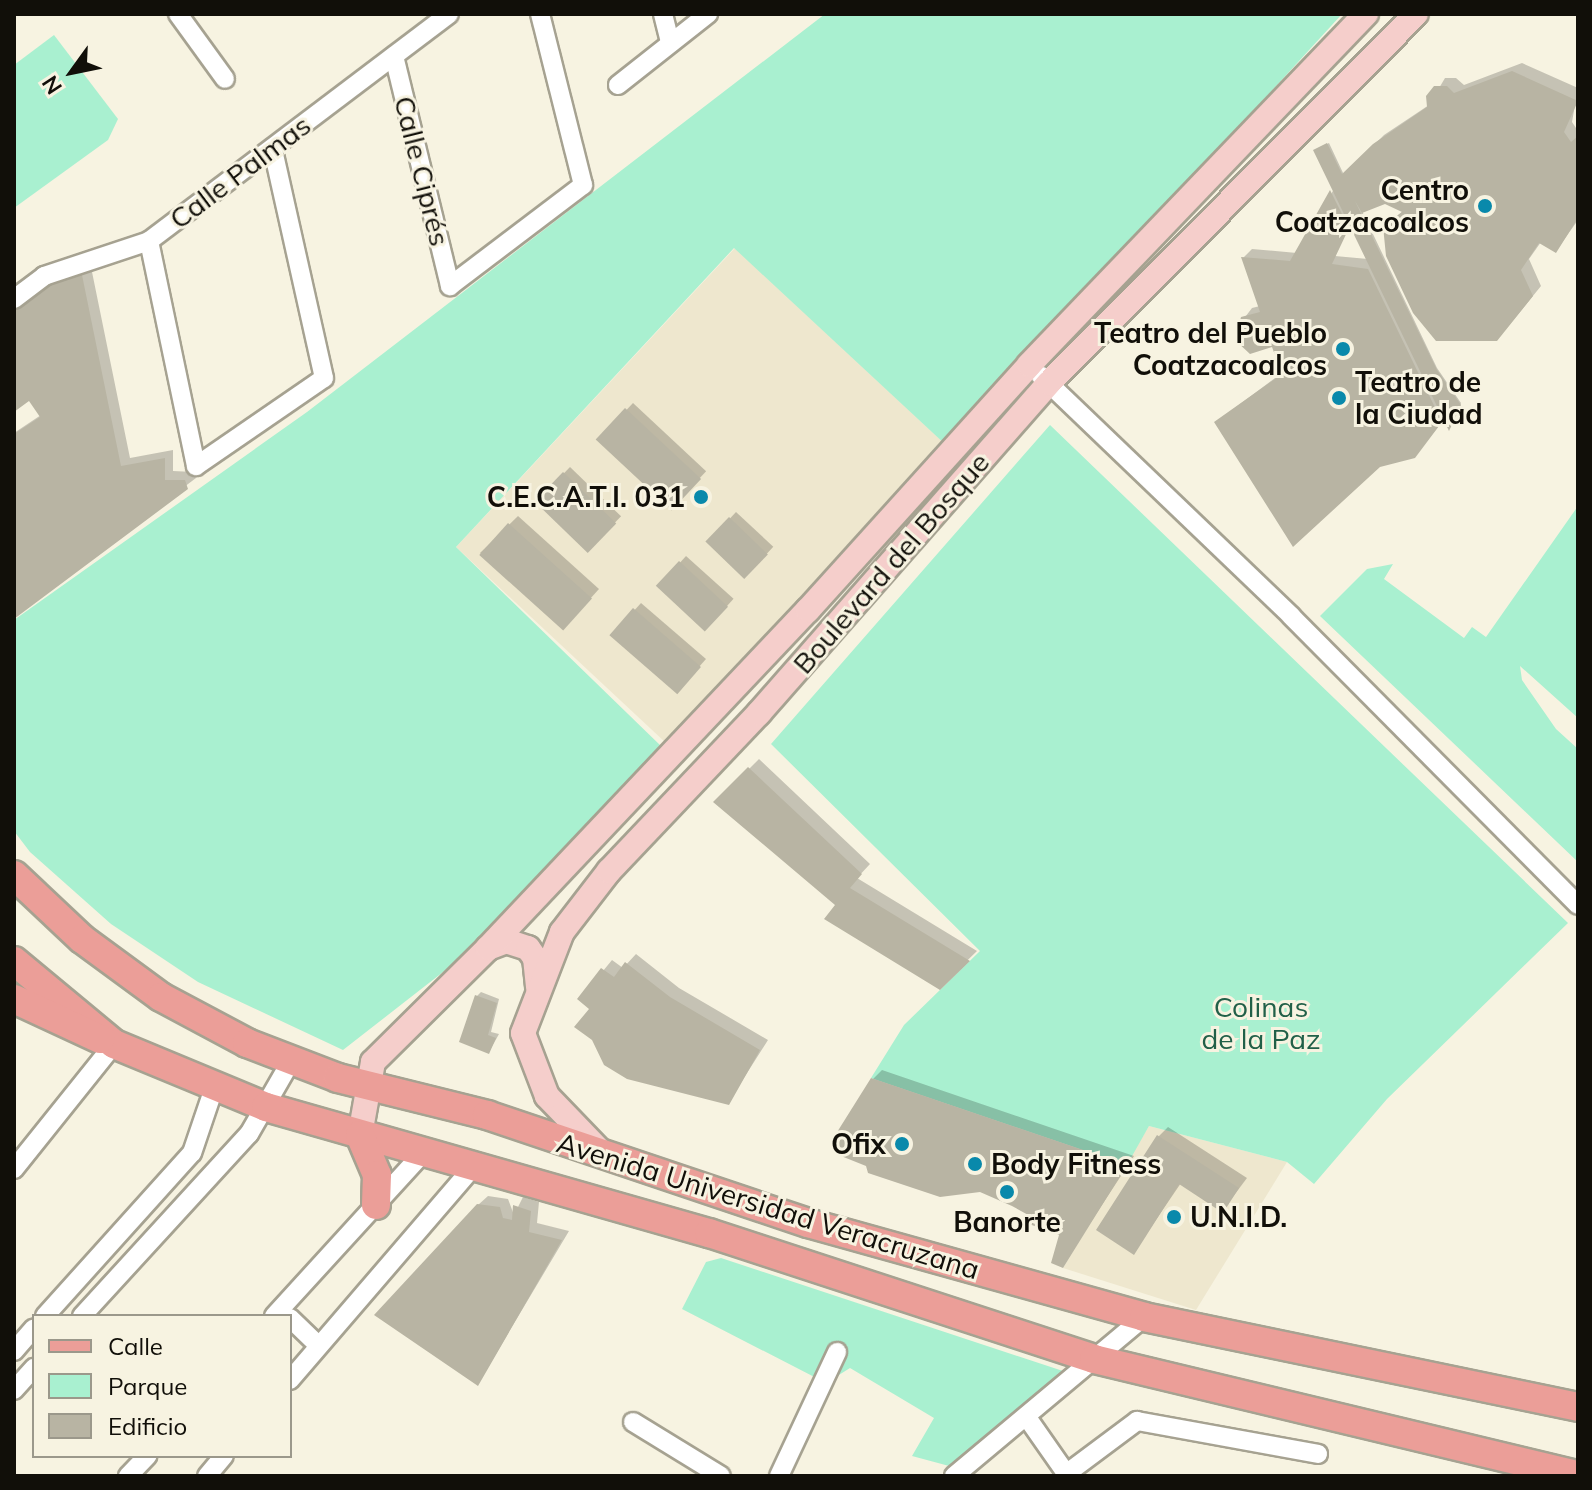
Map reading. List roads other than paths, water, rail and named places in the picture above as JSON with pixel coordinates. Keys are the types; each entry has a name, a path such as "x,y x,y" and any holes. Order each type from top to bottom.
{"main road":[{"name":"Boulevard del Bosque","path":"360,1135 366,1084 373,1062 488,948 808,610 1029,365 1366,14"},
{"name":"Boulevard del Bosque","path":"609,1159 564,1119 532,1066 523,1033 562,932 609,871 759,713 1049,383 1416,14"},
{"name":"Avenida Universidad Veracruzana","path":"14,875 82,939 161,997 291,1061 487,1115 609,1159 875,1242 1144,1317 1578,1407"},
{"path":"488,948 506,941 528,948 535,958 538,988"},
{"name":"Avenida Universidad Veracruzana","path":"14,961 114,1044 266,1107 773,1254 1094,1359 1578,1475"},
{"path":"14,999 51,1021 114,1044"},
{"path":"360,1135 377,1175 376,1205"},
{"path":"773,1254 793,1242 857,1252 875,1242"}],"street":[{"path":"178,14 225,79"},
{"name":"Calle Palmas","path":"14,299 44,276 149,241 449,14"},
{"name":"Calle Ciprés","path":"394,56 450,286 583,185 540,14"},
{"path":"663,14 670,43"},
{"path":"618,85 708,14"},
{"path":"149,241 196,466 324,378 273,149"},
{"path":"1029,365 1291,616 1578,905"},
{"path":"14,1169 114,1044"},
{"path":"84,1314 216,1170 266,1107 291,1061"},
{"path":"47,1314 192,1153 214,1088"},
{"path":"284,1314 424,1152"},
{"path":"192,1153 216,1170"},
{"path":"292,1378 473,1167"},
{"path":"954,1476 1144,1317"},
{"path":"292,1323 319,1346"},
{"path":"14,1351 32,1330"},
{"path":"786,1474 837,1352"},
{"path":"14,1390 32,1370"},
{"path":"1026,1416 1067,1475 1137,1421 1318,1454"},
{"path":"633,1422 721,1476"},
{"path":"128,1476 145,1458"},
{"path":"207,1476 222,1458"}],"place":[{"name":"Centro Coatzacoalcos","path":"1485,206"},
{"name":"Teatro del Pueblo Coatzacoalcos","path":"1343,349"},
{"name":"Teatro de la Ciudad","path":"1339,398"},
{"name":"C.E.C.A.T.I. 031","path":"701,497"},
{"name":"Ofix","path":"902,1144"},
{"name":"Body Fitness","path":"975,1164"},
{"name":"Banorte","path":"1007,1192"},
{"name":"U.N.I.D.","path":"1174,1217"}],"park label":[{"name":"Colinas de la Paz","path":"1261,1023"}]}
